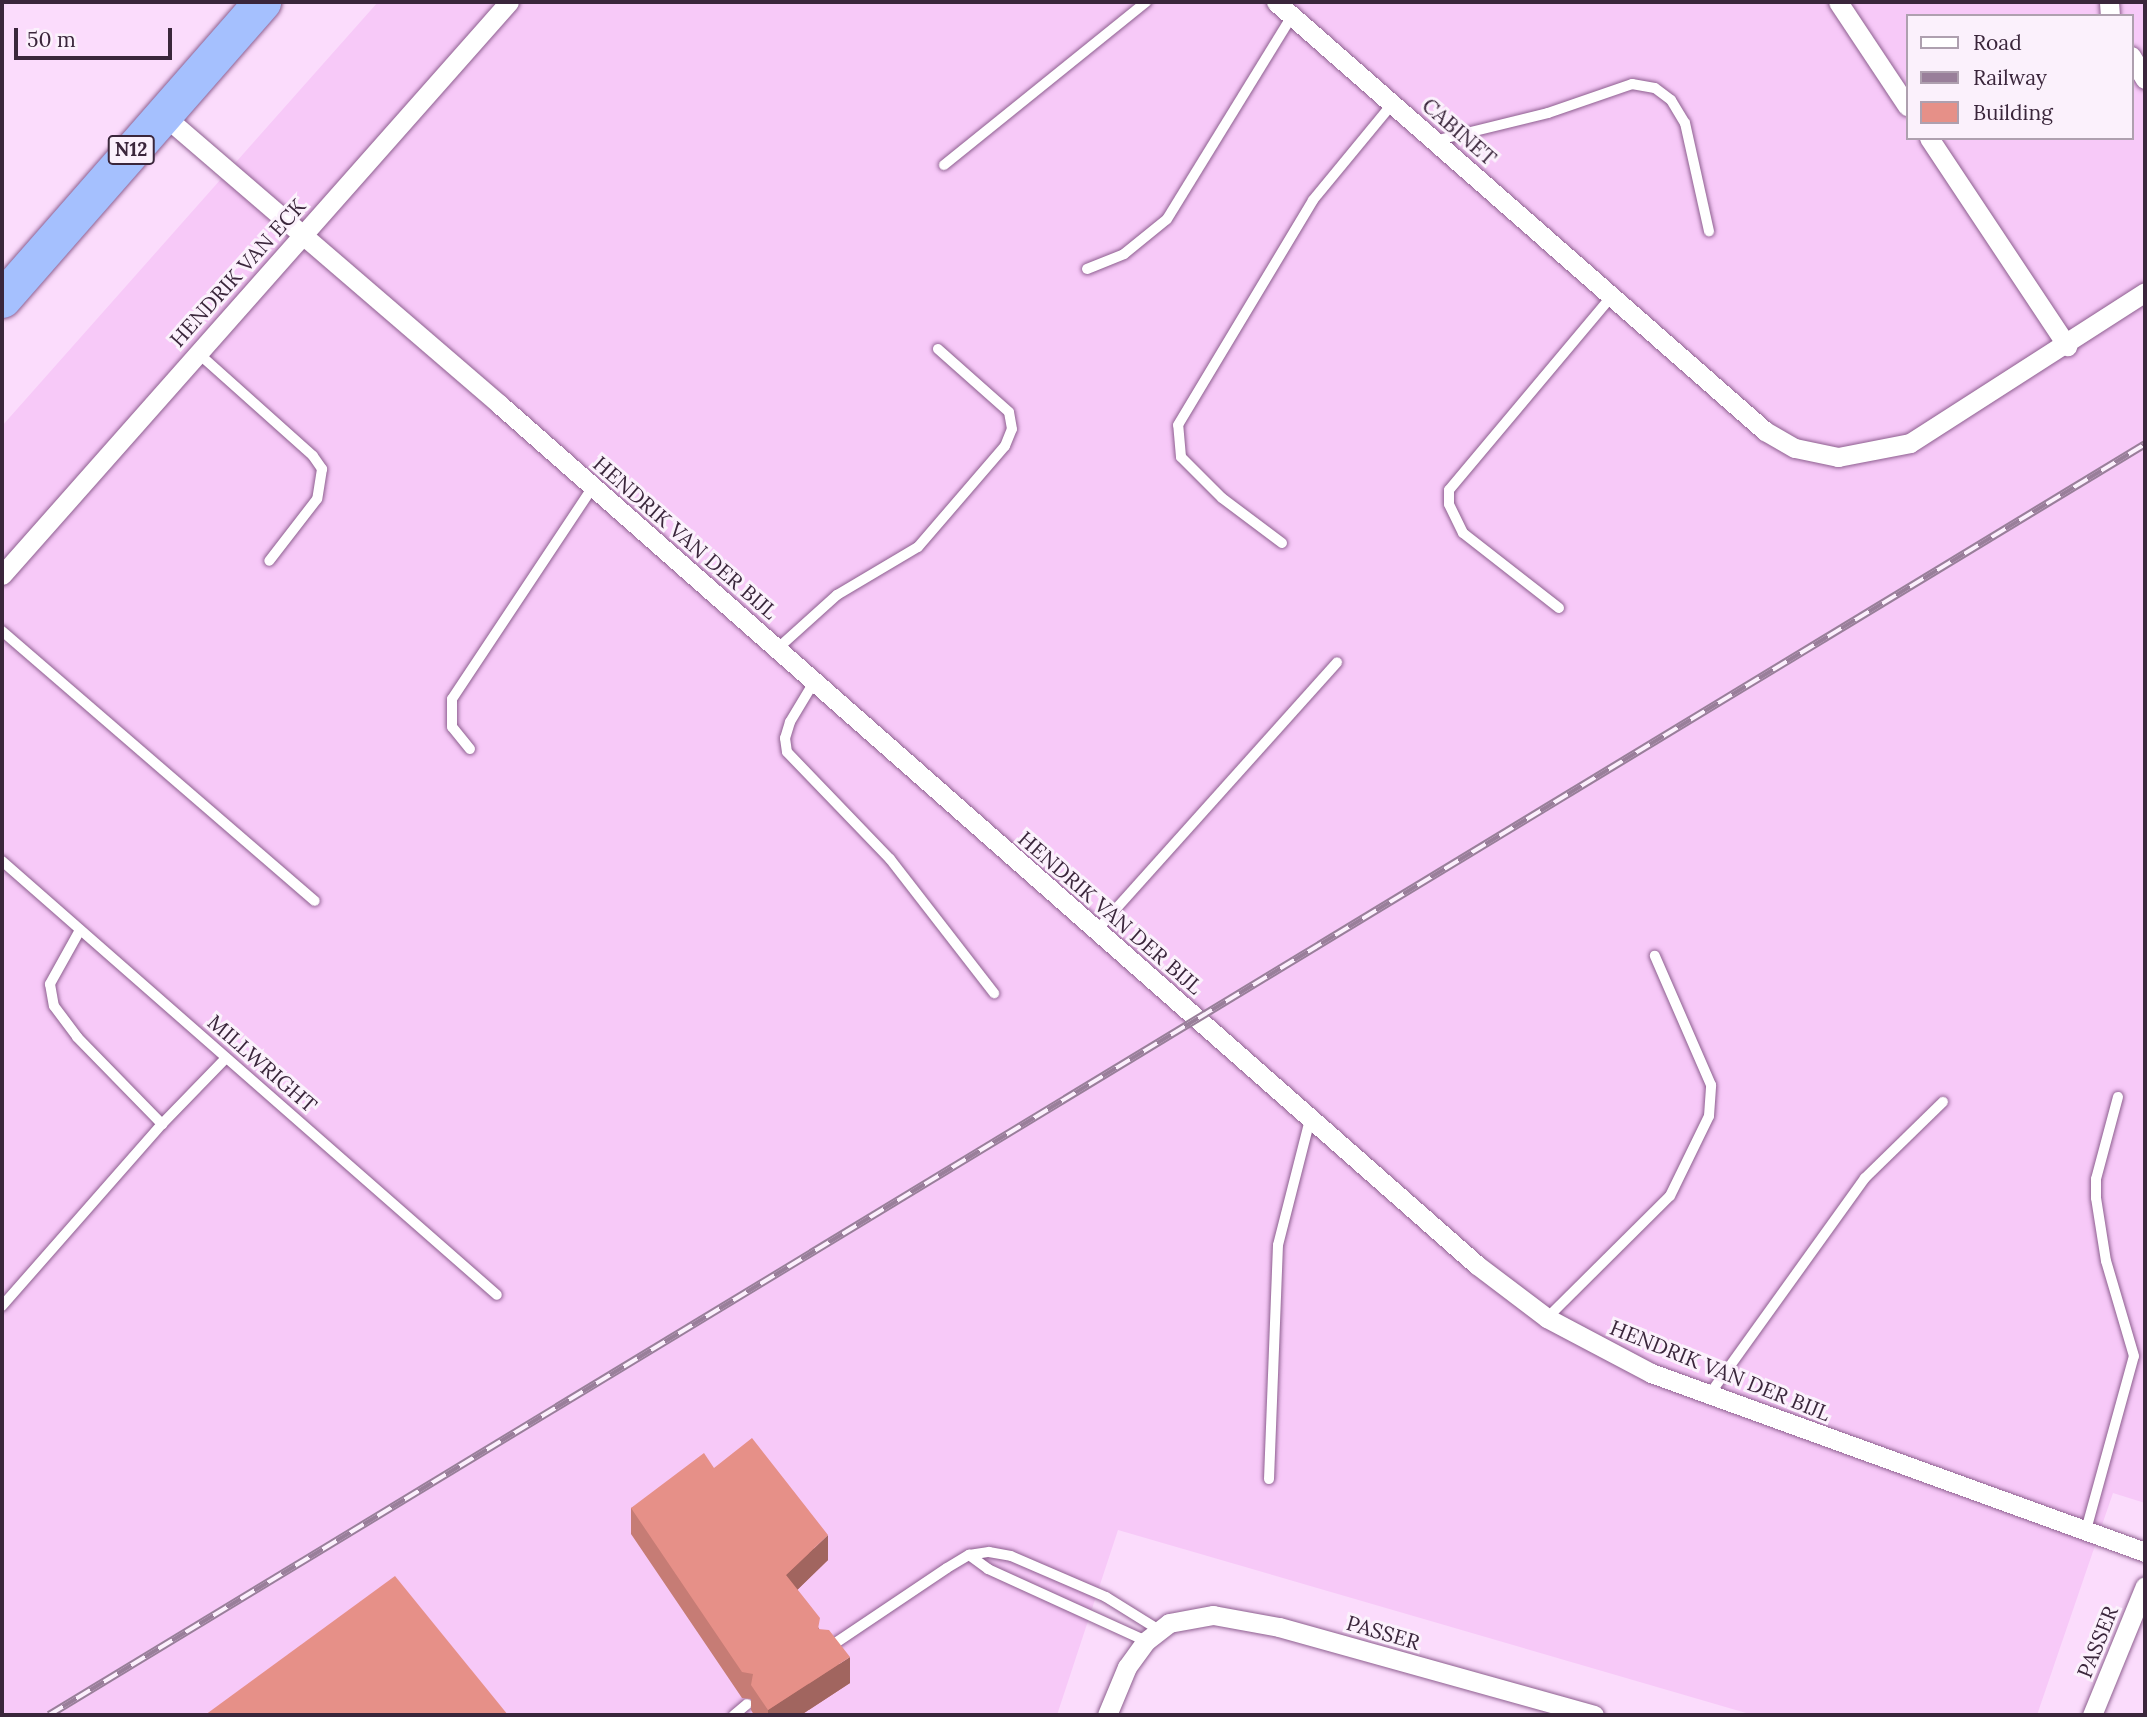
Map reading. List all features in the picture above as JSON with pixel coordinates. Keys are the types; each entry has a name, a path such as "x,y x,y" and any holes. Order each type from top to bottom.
{"highway":[{"name":"N12","path":"2,299 262,2"}],"street":[{"name":"HENDRIK VAN ECK","path":"2,575 509,2"},
{"name":"CABINET","path":"1276,2 1776,439 1795,448 1838,457 1910,443 2067,346 2145,292"},
{"path":"1838,2 1906,104"},
{"path":"2133,59 2145,79"},
{"name":"HENDRIK VAN DER BIJL","path":"162,114 593,487 1477,1265 1547,1318 1601,1350 1709,1395 2145,1552"},
{"path":"1930,140 2067,346"},
{"name":"PASSER","path":"2092,1715 2145,1586"},
{"name":"PASSER","path":"1152,1635 1169,1623 1200,1616 1249,1619 1594,1715"},
{"path":"1107,1715 1127,1667 1152,1635"}],"lane":[{"path":"944,164 1146,2"},
{"path":"1087,269 1124,254 1167,219 1292,16"},
{"path":"1434,141 1548,113 1632,84 1654,88 1671,100 1685,123 1709,231"},
{"path":"1282,543 1223,498 1181,457 1178,425 1313,200 1392,104"},
{"path":"1559,608 1463,533 1449,504 1449,490 1613,296"},
{"path":"777,649 827,603 918,547 1005,446 1012,429 1009,412 938,349"},
{"path":"198,353 313,456 322,469 317,499 269,561"},
{"path":"470,749 452,727 452,699 593,487"},
{"path":"2,631 315,901"},
{"path":"1096,931 1337,662"},
{"path":"814,682 790,722 785,738 787,752 890,859 994,993"},
{"name":"MILLWRIGHT","path":"2,860 497,1295"},
{"path":"80,930 50,984 54,1006 77,1037 162,1124"},
{"path":"1547,1318 1639,1232 1670,1196 1709,1116 1713,1099 1708,1075 1655,956"},
{"path":"2,1306 162,1124 226,1058"},
{"path":"2086,1530 2134,1356 2106,1261 2096,1198 2096,1180 2118,1097"},
{"path":"1709,1395 1865,1178 1943,1102"},
{"path":"1269,1479 1278,1245 1310,1119"},
{"path":"970,1555 988,1569 1152,1635"},
{"path":"824,1650 970,1555 1012,1556 1106,1597 1152,1635"},
{"path":"734,1715 747,1704"}],"shaded area":[{"path":"378,2 2145,2 2145,1503 2113,1493 2037,1715 1753,1715 1118,1530 1057,1715 2,1715 2,426"}],"building":[{"path":"752,1438 828,1535 786,1575 820,1618 818,1629 829,1630 850,1657 768,1710 751,1685 753,1674 742,1672 631,1508 704,1453 714,1468"},
{"path":"395,1576 508,1715 205,1715"}],"railway":[{"path":"49,1715 2145,444"}]}
